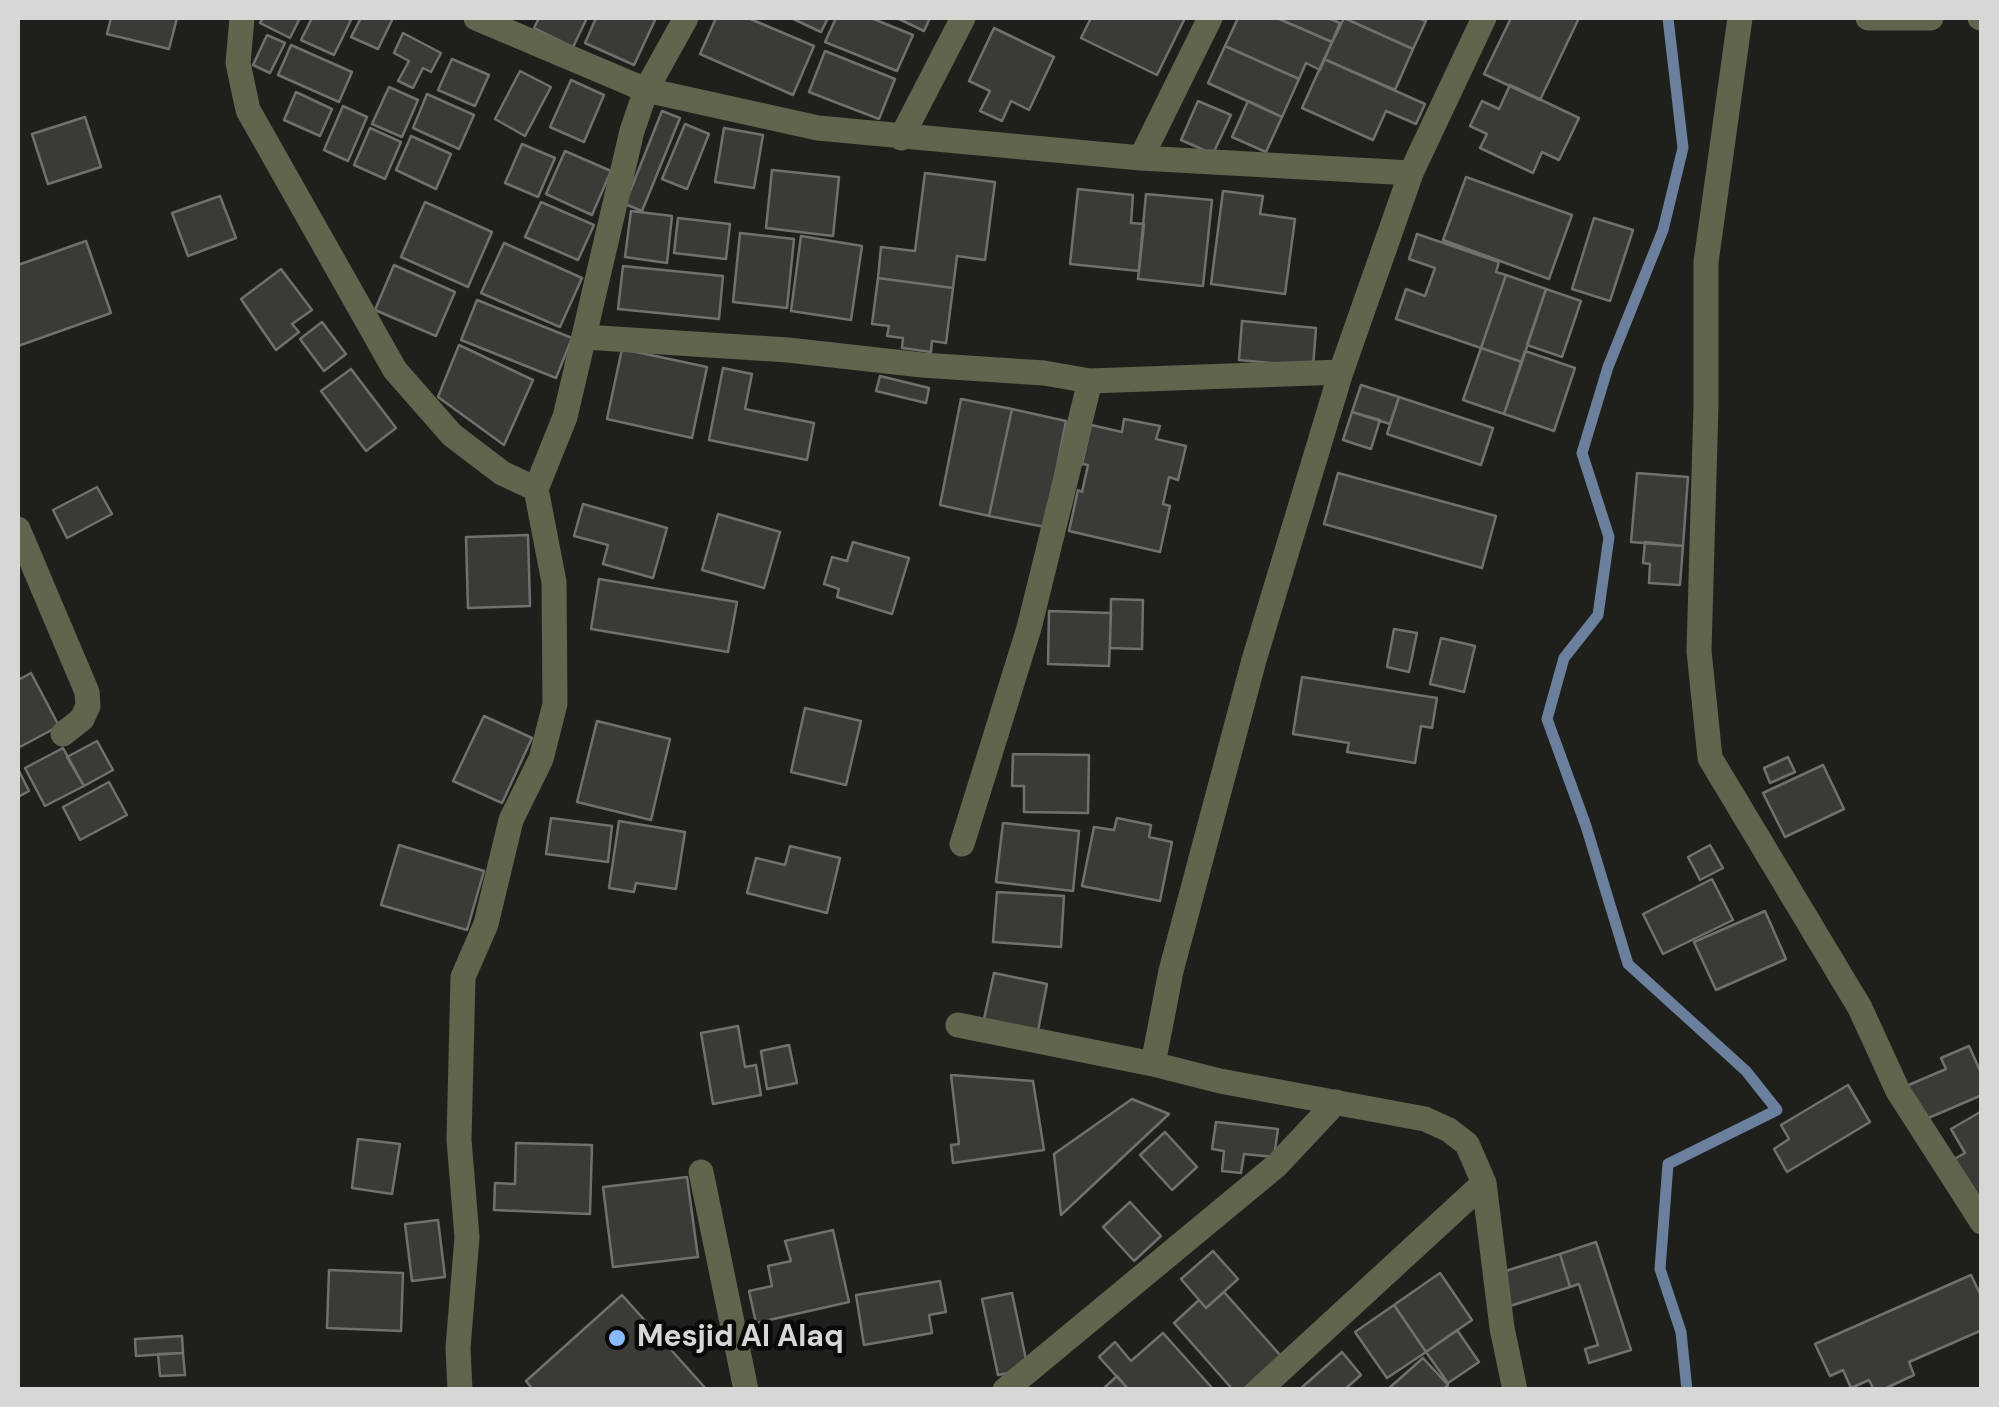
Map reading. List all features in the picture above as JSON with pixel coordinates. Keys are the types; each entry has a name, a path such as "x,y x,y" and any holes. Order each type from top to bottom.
{"street":[{"path":"242,18 238,62 248,110 395,370 452,435 502,473 536,490"},
{"path":"476,18 646,90 818,128 1140,158 1411,173"},
{"path":"460,1390 458,1348 467,1238 459,1140 463,977 486,924 511,820 541,758 555,704 554,582 536,490 565,417 632,131 646,90 686,18"},
{"path":"900,138 963,18"},
{"path":"1140,158 1210,18"},
{"path":"1153,1064 1171,970 1244,697 1341,372 1411,173 1484,18"},
{"path":"1740,18 1706,262 1699,651 1710,758 1860,1008 1898,1091 1982,1222"},
{"path":"1868,18 1932,18"},
{"path":"584,337 788,350 1044,373 1090,381 1341,372"},
{"path":"962,844 1029,628 1090,381"},
{"path":"18,530 86,692 88,706 82,719 63,734"},
{"path":"958,1025 1220,1081 1426,1119 1449,1130 1466,1144 1484,1183 1502,1328 1515,1390"},
{"path":"1005,1390 1277,1166 1336,1102"},
{"path":"701,1172 746,1390"},
{"path":"1259,1390 1484,1183"}],"building":[{"path":"111,18 177,18 169,49 107,34"},
{"path":"263,18 300,18 290,38 260,23"},
{"path":"312,18 352,18 334,55 301,40"},
{"path":"361,18 393,18 378,49 351,37"},
{"path":"539,18 587,18 573,47 534,28"},
{"path":"596,18 656,18 634,65 585,43"},
{"path":"716,18 748,18 814,46 793,95 700,54"},
{"path":"791,18 828,18 821,32"},
{"path":"836,18 871,18 913,35 897,71 825,42"},
{"path":"897,18 930,18 924,31"},
{"path":"1091,18 1185,18 1157,75 1081,38"},
{"path":"1238,18 1277,18 1332,42 1320,70 1306,63 1299,79 1225,46"},
{"path":"1277,18 1328,18 1340,23 1332,42"},
{"path":"1344,18 1413,49 1395,90 1324,59"},
{"path":"1344,18 1418,18 1426,21 1413,49"},
{"path":"1511,18 1579,18 1540,100 1484,74"},
{"path":"994,28 1054,57 1029,110 1011,101 1002,121 980,111 990,91 969,81"},
{"path":"403,33 441,53 431,72 423,68 413,88 398,81 409,61 394,53"},
{"path":"267,35 285,43 270,73 253,65"},
{"path":"291,45 352,72 339,102 278,75"},
{"path":"1225,46 1299,79 1282,117 1208,83"},
{"path":"825,51 895,79 879,119 809,92"},
{"path":"452,59 489,75 475,106 438,90"},
{"path":"1324,59 1425,104 1416,124 1386,111 1373,140 1302,108"},
{"path":"520,71 551,87 525,136 495,119"},
{"path":"571,80 604,95 584,142 550,127"},
{"path":"1510,85 1579,118 1559,160 1542,152 1533,173 1480,148 1487,134 1470,126 1482,101 1499,109"},
{"path":"389,87 418,100 402,137 372,124"},
{"path":"296,92 332,109 320,136 284,120"},
{"path":"427,94 474,115 459,149 413,128"},
{"path":"1198,101 1231,115 1213,154 1181,140"},
{"path":"1248,101 1282,117 1266,152 1232,137"},
{"path":"343,106 367,117 348,161 324,150"},
{"path":"662,111 680,118 642,211 625,204"},
{"path":"85,117 101,167 48,184 32,134"},
{"path":"685,124 709,134 687,189 662,179"},
{"path":"370,128 401,142 385,179 354,165"},
{"path":"724,128 763,135 754,188 715,182"},
{"path":"411,136 451,154 436,189 396,170"},
{"path":"522,144 555,158 538,197 505,183"},
{"path":"565,151 611,171 592,215 546,194"},
{"path":"772,170 839,177 833,236 766,228"},
{"path":"925,173 995,182 985,260 957,256 953,288 878,278 881,247 915,251"},
{"path":"1466,177 1572,215 1549,279 1443,240"},
{"path":"1078,189 1133,195 1131,223 1144,224 1139,271 1070,264"},
{"path":"1223,191 1263,196 1260,214 1295,219 1285,294 1211,284"},
{"path":"1146,194 1212,200 1203,286 1138,279"},
{"path":"220,196 236,238 188,256 172,213"},
{"path":"425,202 492,232 468,287 401,257"},
{"path":"541,202 594,225 578,260 525,237"},
{"path":"631,211 672,216 667,263 625,257"},
{"path":"678,218 730,224 726,259 674,253"},
{"path":"1594,218 1633,230 1610,301 1572,289"},
{"path":"740,233 794,239 787,308 733,302"},
{"path":"1417,234 1499,262 1496,272 1506,275 1481,348 1396,319 1406,289 1425,296 1435,268 1409,259"},
{"path":"801,236 862,246 851,320 791,311"},
{"path":"86,241 111,313 18,346 18,265"},
{"path":"504,243 582,278 560,327 481,293"},
{"path":"394,265 455,292 436,336 375,310"},
{"path":"623,266 723,276 719,319 618,309"},
{"path":"281,269 312,310 292,324 299,332 276,350 241,299"},
{"path":"1506,275 1546,289 1522,362 1481,348"},
{"path":"878,278 953,288 946,343 932,341 931,352 902,348 903,338 887,336 889,326 872,324"},
{"path":"1546,289 1581,301 1562,357 1527,345"},
{"path":"477,300 572,338 556,378 461,340"},
{"path":"1242,321 1316,328 1313,367 1239,360"},
{"path":"322,322 346,354 324,371 300,339"},
{"path":"459,345 533,380 504,445 438,397"},
{"path":"1481,348 1522,362 1504,414 1463,400"},
{"path":"622,349 707,367 692,438 607,419"},
{"path":"1525,351 1575,368 1554,431 1504,414"},
{"path":"723,368 752,374 745,409 814,423 807,460 709,440"},
{"path":"351,369 396,428 366,451 321,391"},
{"path":"880,376 929,388 926,403 876,391"},
{"path":"1361,385 1399,397 1390,424 1352,412"},
{"path":"1399,397 1493,428 1481,465 1387,434"},
{"path":"961,399 1012,409 989,516 940,505"},
{"path":"1012,409 1066,421 1045,527 989,516"},
{"path":"1352,412 1380,420 1371,449 1343,440"},
{"path":"1124,419 1160,426 1156,439 1186,446 1178,480 1169,477 1163,504 1170,506 1160,552 1069,531 1088,465 1082,464 1091,425 1122,432"},
{"path":"1338,473 1496,516 1482,568 1324,524"},
{"path":"1637,473 1688,477 1683,546 1631,542"},
{"path":"97,487 112,514 67,538 53,510"},
{"path":"583,504 667,528 653,578 603,564 608,545 574,536"},
{"path":"718,514 780,532 764,588 702,570"},
{"path":"528,535 530,606 468,608 466,537"},
{"path":"853,542 909,558 892,614 837,597 839,589 824,584 832,557 847,561"},
{"path":"1645,542 1683,546 1680,585 1649,583 1650,564 1643,563"},
{"path":"599,579 737,602 728,652 591,629"},
{"path":"1111,599 1143,600 1142,649 1110,648"},
{"path":"1049,611 1111,613 1109,666 1048,664"},
{"path":"1394,629 1417,633 1409,672 1387,667"},
{"path":"1441,638 1475,646 1464,692 1430,684"},
{"path":"31,673 59,726 18,748 18,680"},
{"path":"1302,677 1437,698 1432,728 1421,726 1415,763 1347,752 1349,743 1293,734"},
{"path":"805,708 861,721 846,785 791,772"},
{"path":"484,716 532,738 502,803 453,781"},
{"path":"597,721 670,739 651,820 577,802"},
{"path":"97,741 113,770 84,786 67,757"},
{"path":"63,748 84,786 45,806 25,768"},
{"path":"1013,754 1089,755 1088,813 1024,812 1024,786 1012,786"},
{"path":"1788,757 1795,772 1770,783 1764,768"},
{"path":"1823,765 1844,809 1785,837 1763,793"},
{"path":"18,769 29,791 18,797"},
{"path":"109,782 127,815 80,840 63,807"},
{"path":"551,818 612,826 608,862 546,854"},
{"path":"1117,818 1151,825 1149,837 1172,842 1160,901 1082,886 1094,827 1114,830"},
{"path":"619,821 685,832 676,889 636,883 634,892 609,888"},
{"path":"1003,823 1079,831 1073,891 996,882"},
{"path":"399,845 484,871 467,930 381,905"},
{"path":"1710,845 1723,868 1700,880 1688,857"},
{"path":"790,846 840,858 827,913 747,893 756,858 785,865"},
{"path":"1712,879 1733,920 1663,954 1643,914"},
{"path":"997,892 1064,896 1061,947 993,942"},
{"path":"1765,911 1786,959 1716,990 1694,942"},
{"path":"994,973 1047,984 1038,1031 984,1019"},
{"path":"738,1026 745,1067 756,1065 761,1095 713,1104 701,1033"},
{"path":"789,1045 797,1083 767,1089 761,1051"},
{"path":"1969,1046 1982,1075 1982,1095 1919,1122 1904,1087 1946,1069 1941,1058"},
{"path":"951,1075 1033,1081 1044,1150 953,1163 951,1145 959,1144"},
{"path":"1848,1085 1870,1122 1787,1172 1774,1149 1789,1139 1781,1125"},
{"path":"1132,1099 1169,1114 1061,1215 1054,1154"},
{"path":"1982,1111 1982,1200 1951,1161 1965,1153 1951,1129"},
{"path":"1216,1122 1278,1129 1274,1157 1244,1154 1241,1173 1222,1171 1224,1151 1212,1149"},
{"path":"1165,1132 1197,1167 1172,1190 1140,1155"},
{"path":"358,1139 400,1144 392,1194 352,1188"},
{"path":"516,1143 592,1145 590,1214 494,1210 495,1183 515,1184"},
{"path":"687,1177 698,1257 613,1267 603,1187"},
{"path":"1130,1202 1161,1236 1134,1261 1103,1227"},
{"path":"438,1220 445,1277 412,1281 405,1224"},
{"path":"833,1230 849,1302 756,1323 749,1291 772,1286 768,1266 791,1261 785,1241"},
{"path":"1596,1242 1631,1350 1589,1363 1585,1349 1598,1345 1579,1284 1570,1287 1560,1254"},
{"path":"1213,1251 1238,1279 1206,1308 1181,1279"},
{"path":"1560,1254 1570,1287 1510,1306 1499,1273"},
{"path":"329,1270 403,1273 401,1331 327,1328"},
{"path":"1440,1273 1472,1320 1426,1352 1394,1305"},
{"path":"1971,1275 1982,1298 1982,1330 1909,1362 1914,1375 1882,1390 1874,1390 1869,1380 1851,1388 1843,1370 1830,1376 1815,1344"},
{"path":"940,1281 946,1312 929,1315 932,1333 864,1345 856,1295"},
{"path":"1224,1292 1281,1356 1243,1390 1233,1390 1174,1323 1199,1300 1206,1308"},
{"path":"1012,1293 1028,1369 998,1375 982,1299"},
{"name":"Mesjid Al Alaq","path":"622,1295 707,1390 533,1390 526,1381"},
{"path":"1394,1305 1426,1352 1387,1378 1355,1332"},
{"path":"1457,1330 1479,1362 1448,1383 1426,1352"},
{"path":"1163,1333 1214,1390 1129,1390 1099,1357 1115,1342 1131,1361"},
{"path":"182,1336 183,1353 136,1356 135,1339"},
{"path":"1342,1352 1361,1375 1344,1390 1299,1390"},
{"path":"183,1353 185,1375 160,1376 158,1354"},
{"path":"1423,1358 1448,1385 1443,1390 1387,1390"},
{"path":"1117,1376 1129,1390 1102,1390"}],"waterway":[{"path":"1668,18 1683,148 1663,230 1608,367 1582,453 1609,537 1598,615 1564,658 1547,719 1586,826 1628,964 1746,1071 1777,1110 1668,1164 1660,1269 1681,1332 1687,1390"}],"place":[{"name":"Mesjid Al Alaq","path":"617,1338"}]}
